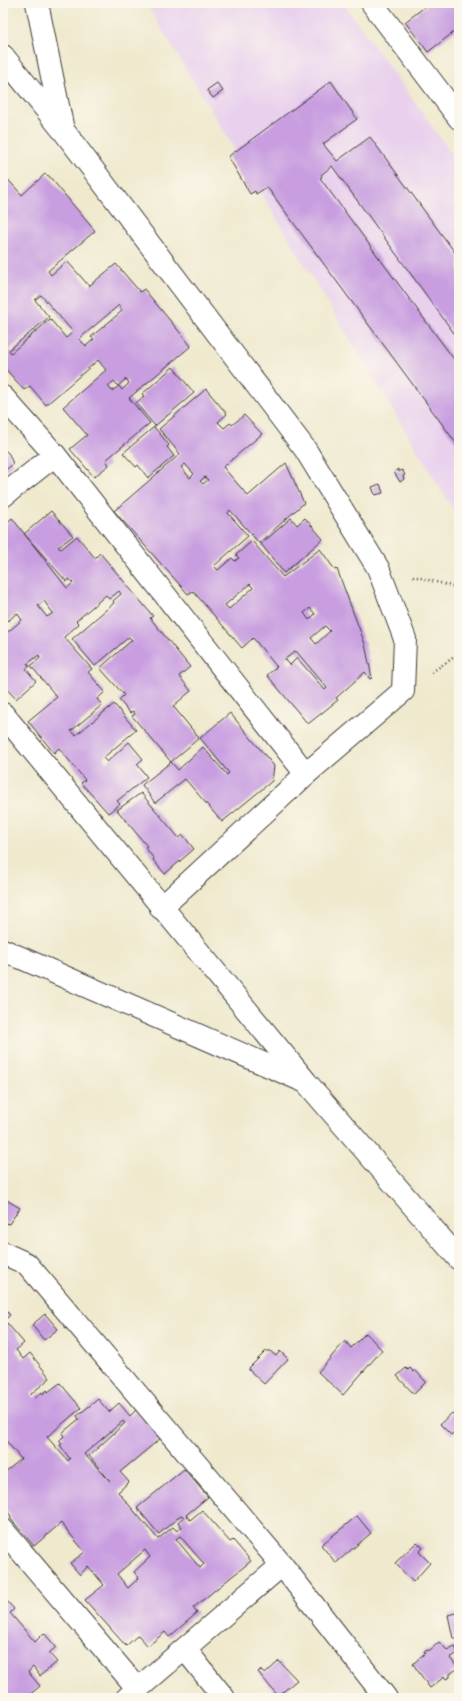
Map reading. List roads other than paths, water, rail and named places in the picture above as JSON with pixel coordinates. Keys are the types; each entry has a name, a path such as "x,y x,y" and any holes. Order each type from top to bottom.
{"street":[{"path":"37,3 63,130"},
{"path":"372,3 459,118"},
{"path":"3,56 63,130 304,449 378,568 405,639 403,690 306,774 161,908"},
{"path":"3,397 56,455 306,774"},
{"path":"3,496 56,455"},
{"path":"3,714 161,908 306,1082 459,1259"},
{"path":"3,950 306,1082"},
{"path":"3,1253 27,1264 282,1565 386,1698"},
{"path":"3,1530 132,1693 282,1565"},
{"path":"185,1649 224,1698"}]}
